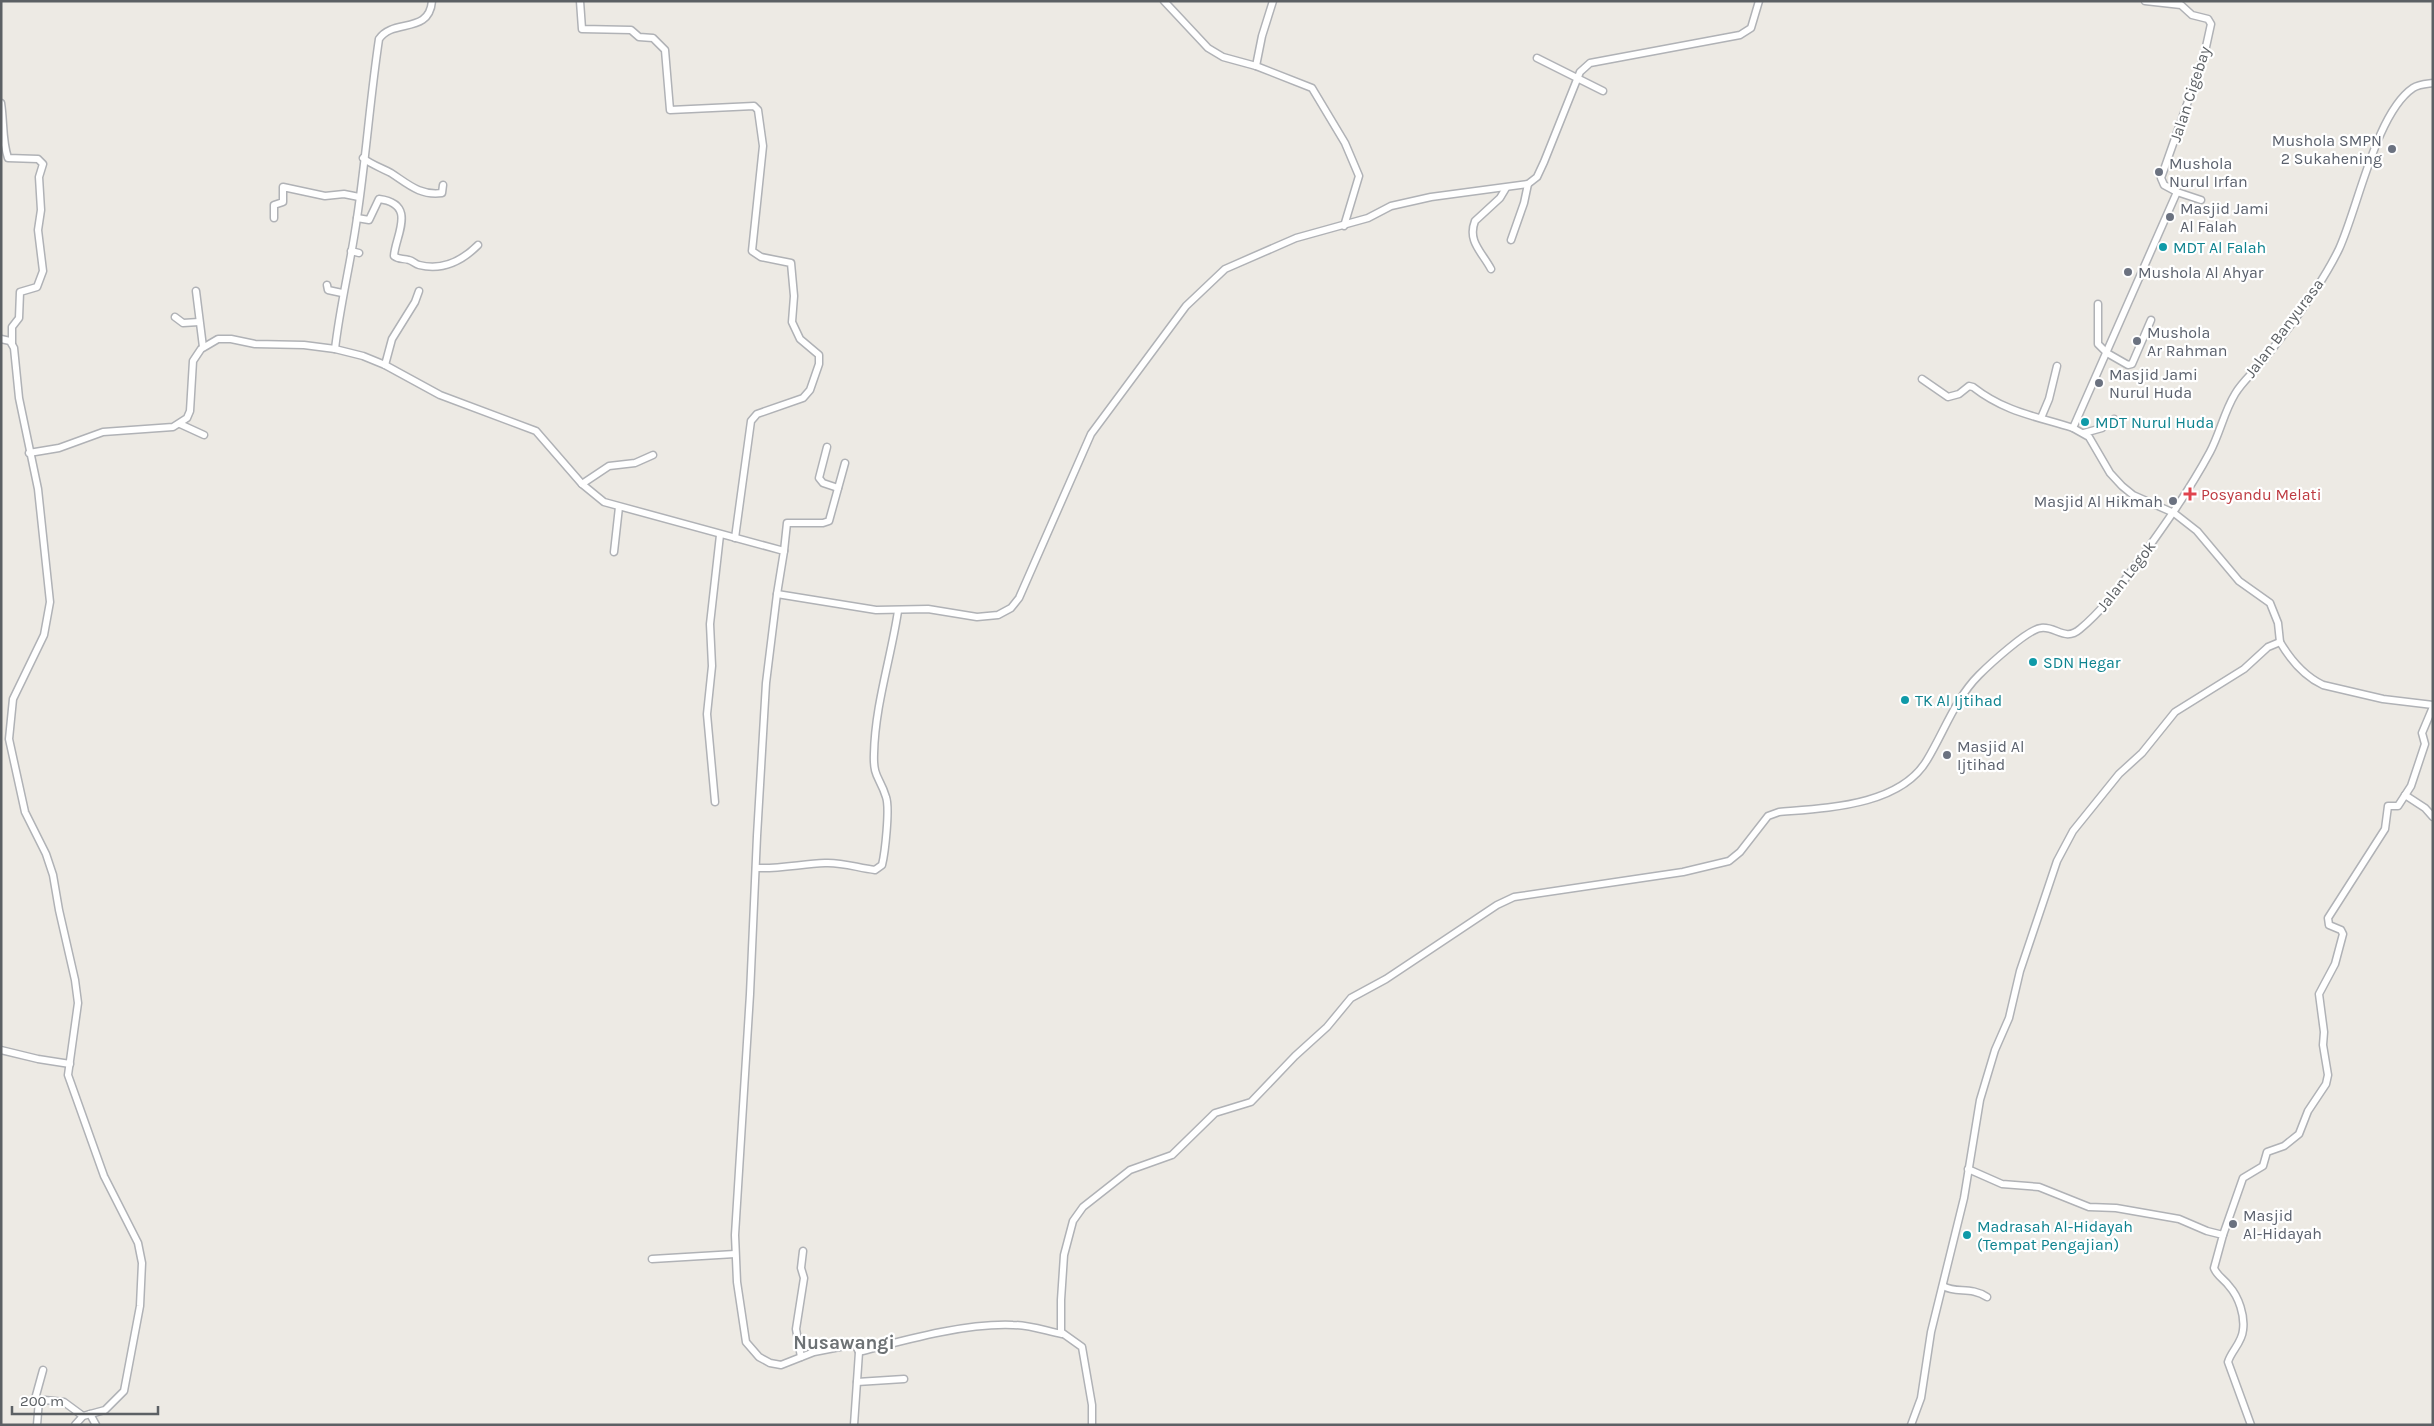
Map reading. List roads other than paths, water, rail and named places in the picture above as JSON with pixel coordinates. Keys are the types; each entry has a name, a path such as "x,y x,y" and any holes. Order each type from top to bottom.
{"street":[{"path":"335,349 342,293 357,218 379,40 390,30 424,20 431,9 432,1"},
{"path":"580,1 582,29 631,30 639,37 653,38 665,50 670,110 754,106 758,110 763,146 752,251 761,257 791,263 794,296 792,322 800,339 819,355 820,361 810,390 803,398 757,414 752,419 735,538"},
{"path":"1164,1 1208,48 1223,57 1256,66 1312,88 1345,143 1359,176 1344,226"},
{"path":"1256,66 1262,36 1274,1"},
{"path":"777,594 876,610 898,611 928,608 977,617 998,615 1011,608 1019,598 1091,434 1186,306 1225,269 1239,261 1296,238 1344,226 1368,218 1391,206 1408,201 1528,184 1537,177 1577,80 1585,66 1590,63 1746,33 1751,28 1759,1"},
{"name":"Jalan Cigebay","path":"2145,1 2181,5 2192,15 2204,18 2210,23 2204,56 2161,178 2164,185 2177,192"},
{"path":"1537,58 1577,80 1603,91"},
{"name":"Jalan Banyurasa","path":"2174,512 2210,452 2235,394 2262,361 2330,265 2350,222 2387,121 2398,103 2409,92 2419,85 2433,83"},
{"path":"1,103 3,132 8,158 38,159 43,164 39,181 41,210 38,230 42,276 37,287 22,290 19,294 19,318 12,327 12,343 29,453 38,489 50,602 44,635 13,699 9,739 25,812 46,854 54,875 58,910 75,980 78,1003 68,1075 104,1176 138,1243 142,1263 140,1306 124,1391 105,1410 87,1415 75,1425"},
{"path":"363,158 377,168 390,173 404,184 424,193 441,194 443,185"},
{"path":"1511,240 1524,203 1528,184"},
{"path":"274,218 274,205 282,202 283,187 326,196 342,194 359,197"},
{"path":"1491,269 1472,241 1473,226 1506,188"},
{"path":"2072,428 2177,192 2201,200"},
{"path":"357,218 369,220 379,199 394,205 398,209 402,225 394,256 399,259 410,260 419,265 454,264 464,258 478,245"},
{"path":"351,251 359,253"},
{"path":"327,285 328,290 342,293"},
{"path":"196,291 203,347"},
{"path":"385,365 392,340 415,302 419,291"},
{"path":"2098,304 2097,339 2100,348 2132,365 2151,320"},
{"path":"175,317 183,323 199,322"},
{"path":"1,339 12,343"},
{"path":"29,453 59,448 103,432 162,428 180,424 189,415 193,361 203,347 218,339 231,339 255,344 304,345 335,349 385,365 440,395 536,431 582,484 604,502 784,551"},
{"path":"2041,418 2049,399 2057,366"},
{"path":"1922,379 1948,397 1959,394 1969,386 2017,413 2041,418 2084,433 2094,443 2110,474 2122,486 2133,495 2174,512 2197,531 2239,581 2273,606 2278,623 2280,642 2290,659 2314,681 2323,685 2383,699 2433,706 2422,733 2424,740 2423,749 2411,786 2398,806 2388,806 2385,829 2328,918 2329,925 2341,930 2343,934 2335,964 2320,994 2324,1032 2322,1045 2328,1076 2326,1084 2308,1111 2299,1134 2284,1146 2267,1152 2263,1166 2243,1178 2222,1234 2214,1268 2237,1298 2244,1329 2242,1338 2228,1362 2251,1425"},
{"path":"2084,433 2105,426 2114,419"},
{"path":"180,424 204,435"},
{"path":"827,447 818,472 819,478 823,483 838,488"},
{"path":"582,484 609,466 635,463 653,455"},
{"path":"845,463 829,521 824,523 787,523 777,594 766,683 735,1254 746,1342 759,1357 770,1363 781,1365 801,1357 848,1344 855,1344 859,1352 854,1425"},
{"path":"614,552 619,507"},
{"name":"Jalan Legok","path":"1062,1334 1061,1300 1064,1255 1073,1221 1077,1214 1130,1170 1172,1154 1215,1113 1248,1104 1256,1099 1357,994 1392,975 1497,905 1514,896 1666,874 1729,861 1740,852 1768,816 1779,812 1858,803 1907,783 1919,773 1954,710 1977,676 2024,636 2034,630 2043,627 2064,635 2077,632 2110,601 2174,512"},
{"path":"715,802 707,714 712,666 710,624 720,535"},
{"path":"756,868 772,869 843,863 875,870 882,865 888,810 887,798 876,777 874,751 885,671 898,611"},
{"path":"1911,1425 1921,1398 1931,1332 1944,1286 1964,1198 1980,1100 1995,1050 2009,1018 2026,953 2057,861 2066,844 2119,774 2142,753 2176,712 2244,669 2268,647 2280,642"},
{"path":"2405,795 2425,808 2433,817"},
{"path":"1,1050 70,1064"},
{"path":"1968,1169 2002,1184 2039,1186 2089,1207 2116,1208 2179,1219 2208,1231 2222,1234"},
{"path":"801,1357 796,1329 804,1278 801,1268 802,1251"},
{"path":"652,1259 735,1254"},
{"path":"1944,1286 1950,1289 1972,1290 1987,1297"},
{"path":"859,1352 917,1338 995,1325 1020,1325 1062,1334 1082,1347 1092,1406 1092,1425"},
{"path":"43,1370 34,1395 35,1399 64,1402 87,1415 96,1425"},
{"path":"857,1382 904,1379"},
{"path":"37,1425 39,1400"}],"place":[{"name":"Mushola SMPN 2 Sukahening","path":"2392,149"},
{"name":"Mushola Nurul Irfan","path":"2159,172"},
{"name":"Masjid Jami Al Falah","path":"2170,217"},
{"name":"MDT Al Falah","path":"2163,247"},
{"name":"Mushola Al Ahyar","path":"2128,272"},
{"name":"Mushola Ar Rahman","path":"2137,341"},
{"name":"Masjid Jami Nurul Huda","path":"2099,383"},
{"name":"MDT Nurul Huda","path":"2085,422"},
{"name":"Posyandu Melati","path":"2190,494"},
{"name":"Masjid Al Hikmah","path":"2173,501"},
{"name":"SDN Hegar","path":"2033,662"},
{"name":"TK Al Ijtihad","path":"1905,700"},
{"name":"Masjid Al Ijtihad","path":"1947,755"},
{"name":"Masjid Al-Hidayah","path":"2233,1224"},
{"name":"Madrasah Al-Hidayah (Tempat Pengajian)","path":"1967,1235"}],"district":[{"name":"Nusawangi","path":"844,1343"}]}
